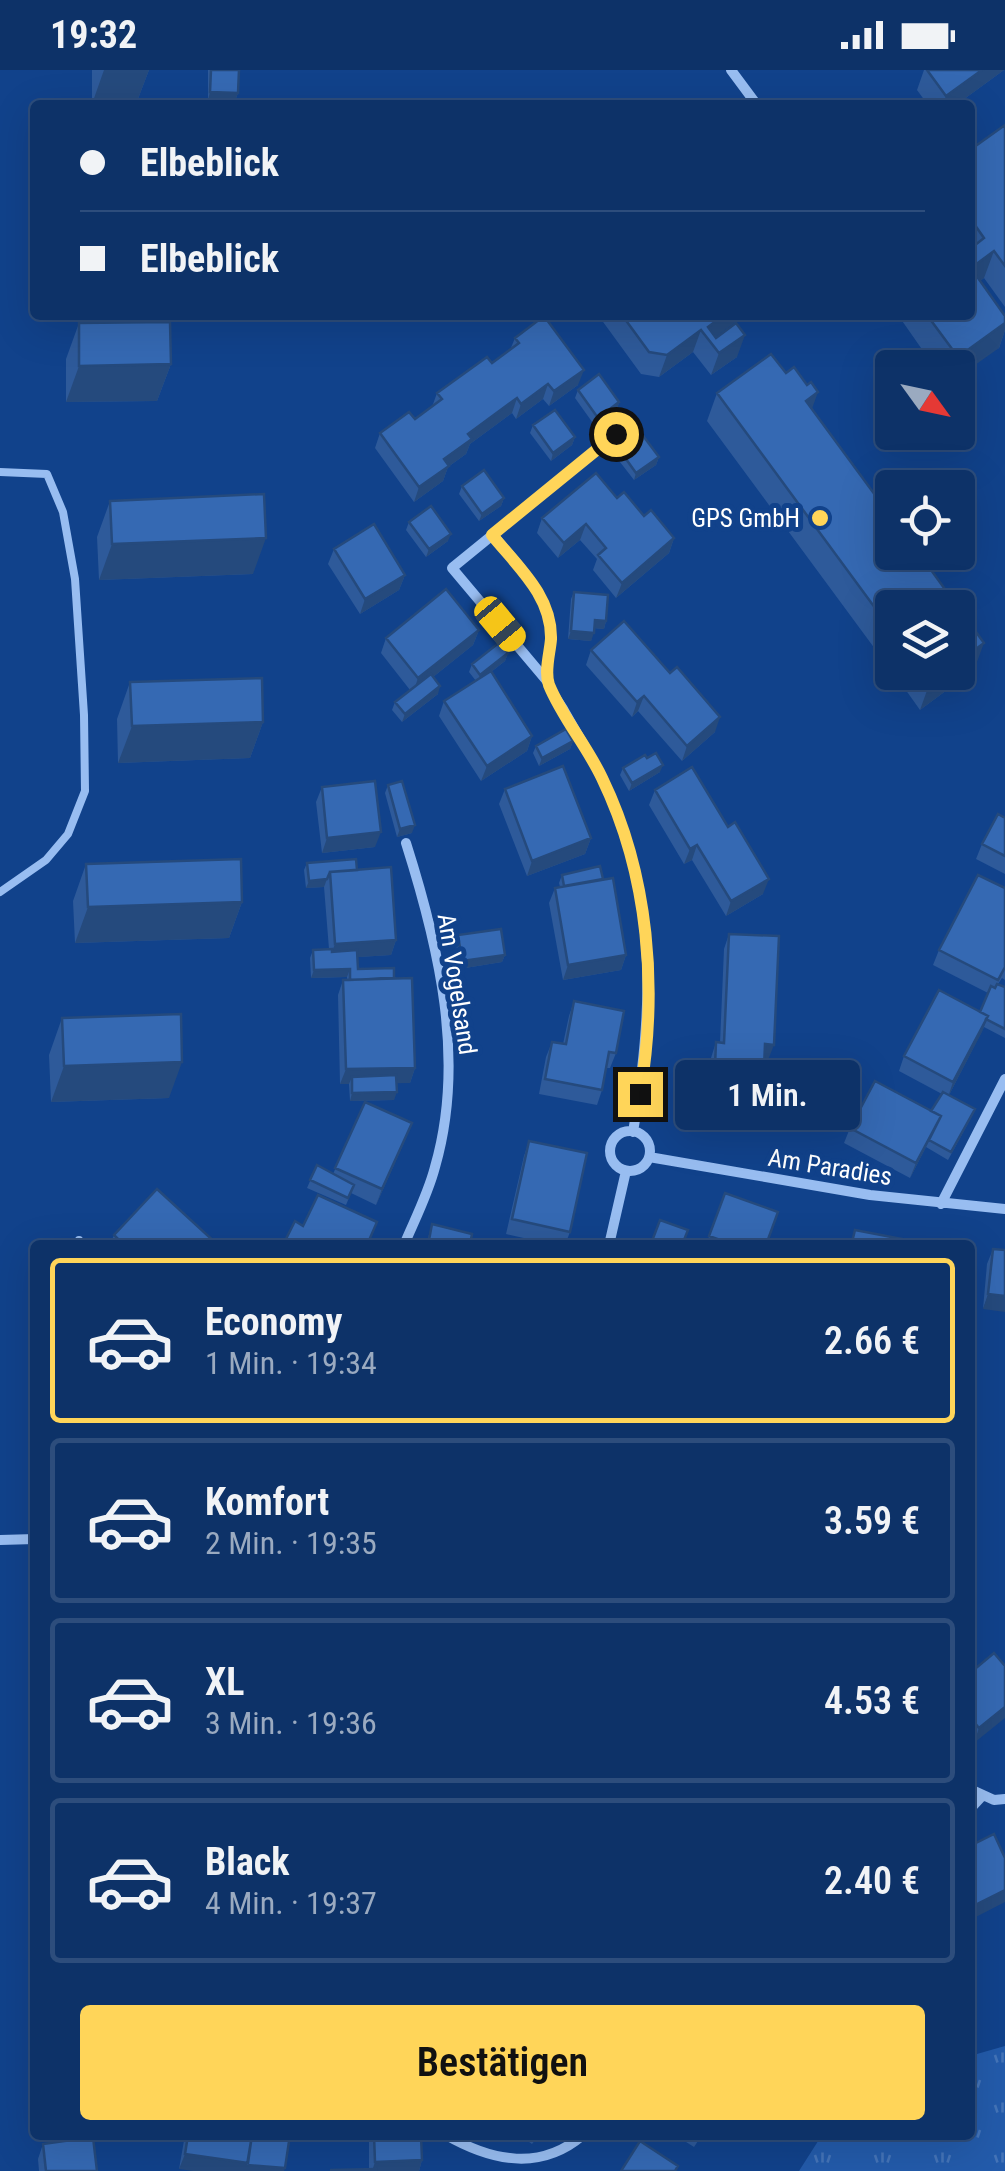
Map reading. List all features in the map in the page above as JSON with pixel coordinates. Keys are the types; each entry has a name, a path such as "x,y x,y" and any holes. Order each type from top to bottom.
{"street":[{"path":"731,70 753,100"},
{"path":"630,422 452,568 547,681 610,795 625,838 640,895 648,954 646,1056 633,1132"},
{"path":"492,535 540,594 546,608 551,640 547,681"},
{"name":"Am Vogelsand","path":"406,843 435,949 450,1073 436,1166 406,1240"},
{"path":"941,1204 1005,1079"},
{"path":"633,1132 647,1140 649,1157 638,1170 626,1171 614,1162 611,1147 618,1136 633,1132"},
{"name":"Am Paradies","path":"649,1157 870,1195 1005,1209"},
{"path":"610,1240 626,1171"},
{"path":"0,1540 30,1539"},
{"path":"975,1792 994,1800 1005,1798"},
{"path":"975,1804 982,1796"},
{"path":"455,2140 482,2156 524,2165 541,2164 566,2152 578,2140"}],"lane":[{"path":"0,472 47,474 63,512 75,579 85,791 68,834 57,848 26,876 0,892"}],"green space":[{"path":"1005,2046 1005,2171 799,2171 819,2140 975,2140 975,2055"}],"building":[{"path":"211,70 239,70 238,93 210,92"},
{"path":"927,70 982,70 946,96"},
{"path":"1005,125 1005,266 994,251 975,265 975,245 984,238 975,225 975,146"},
{"path":"975,274 1005,316 1005,323 968,350 953,350 931,320 975,320"},
{"path":"539,320 547,320 584,370 554,391 548,384 521,404 517,398 468,434 472,439 444,459 449,466 419,487 380,433 409,412 415,419 442,399 437,393 487,357 492,363 519,343 515,338"},
{"path":"626,320 717,320 708,327 716,338 736,323 745,335 719,353 701,330 667,355 649,352"},
{"path":"170,322 171,364 79,366 79,323"},
{"path":"771,354 786,373 794,367 807,385 811,382 818,392 806,401 875,495 875,570 931,570 946,590 875,590 875,608 717,393"},
{"path":"599,374 619,402 598,418 578,390"},
{"path":"555,410 575,437 553,453 533,425"},
{"path":"638,429 659,457 636,473 616,445"},
{"path":"484,470 504,498 482,514 462,486"},
{"path":"596,473 617,498 624,492 644,516 651,510 674,538 622,583 598,555 606,548 586,524 564,543 542,518"},
{"path":"264,494 266,538 112,544 110,501"},
{"path":"431,506 451,534 429,549 409,522"},
{"path":"374,524 405,575 365,599 334,549"},
{"path":"446,589 479,630 418,678 386,638"},
{"path":"574,592 608,595 606,621 595,620 594,633 571,631"},
{"path":"624,621 670,673 677,667 720,717 687,746 644,696 637,702 591,650"},
{"path":"975,631 984,643 975,650"},
{"path":"500,642 508,653 480,675 472,664"},
{"path":"491,671 532,736 487,766 444,701"},
{"path":"431,674 440,686 405,714 395,702"},
{"path":"262,678 263,722 132,726 130,682"},
{"path":"566,729 573,741 542,758 536,746"},
{"path":"656,753 663,765 632,783 623,768"},
{"path":"563,766 591,838 532,861 505,789"},
{"path":"692,767 728,827 735,822 769,879 731,901 697,845 690,849 655,790"},
{"path":"375,781 381,832 327,838 322,787"},
{"path":"402,781 415,825 400,829 388,785"},
{"path":"998,814 1005,818 1005,856 982,844"},
{"path":"241,859 242,902 88,907 86,864"},
{"path":"356,859 357,870 330,872 327,879 309,881 307,863"},
{"path":"600,866 603,879 564,886 562,875"},
{"path":"391,867 396,940 335,944 330,872"},
{"path":"978,875 1005,888 1005,967 998,980 939,950"},
{"path":"613,878 626,955 568,965 555,888"},
{"path":"501,929 505,955 462,961 458,935"},
{"path":"729,934 779,936 774,1045 765,1044 762,1116 713,1114 716,1042 724,1043"},
{"path":"313,950 357,950 358,969 394,968 394,978 350,980 350,969 314,970"},
{"path":"412,978 415,1068 346,1069 343,980"},
{"path":"997,984 1005,987 1005,1029 980,1012 991,986 995,988"},
{"path":"939,990 988,1016 953,1082 904,1056"},
{"path":"574,1001 624,1011 616,1053 609,1052 602,1090 545,1079 552,1042 566,1044"},
{"path":"181,1014 182,1062 64,1066 62,1018"},
{"path":"396,1075 397,1092 352,1093 352,1077"},
{"path":"875,1081 941,1116 916,1163 850,1128"},
{"path":"943,1092 975,1109 951,1152 929,1140 941,1116 931,1111"},
{"path":"365,1102 412,1123 382,1189 335,1168"},
{"path":"529,1141 587,1153 570,1232 512,1219"},
{"path":"317,1165 354,1185 348,1198 310,1180"},
{"path":"157,1189 213,1240 119,1240 114,1235"},
{"path":"725,1193 778,1212 768,1240 720,1240 709,1236"},
{"path":"318,1195 377,1222 369,1240 286,1240 295,1221 303,1226"},
{"path":"660,1220 688,1230 684,1240 652,1240"},
{"path":"432,1224 472,1234 471,1240 429,1240"},
{"path":"855,1230 907,1240 852,1240"},
{"path":"993,1249 1005,1250 1005,1296 988,1294"},
{"path":"994,1653 1005,1666 1005,1707 979,1728 975,1723 975,1669"},
{"path":"994,1834 1005,1858 1005,1890 975,1905 975,1844"},
{"path":"93,2140 97,2171 46,2171 43,2144"},
{"path":"187,2140 251,2140 248,2163 185,2154"},
{"path":"251,2140 289,2140 285,2168 247,2165"},
{"path":"374,2140 421,2140 422,2160 375,2162"},
{"path":"640,2141 678,2166 675,2171 621,2171"}],"place":[{"name":"GPS GmbH","path":"820,518"}],"route":[{"path":"616,434 492,535 540,594 550,624 547,681 600,774 625,838 648,954 648,1034 640,1094"}]}
